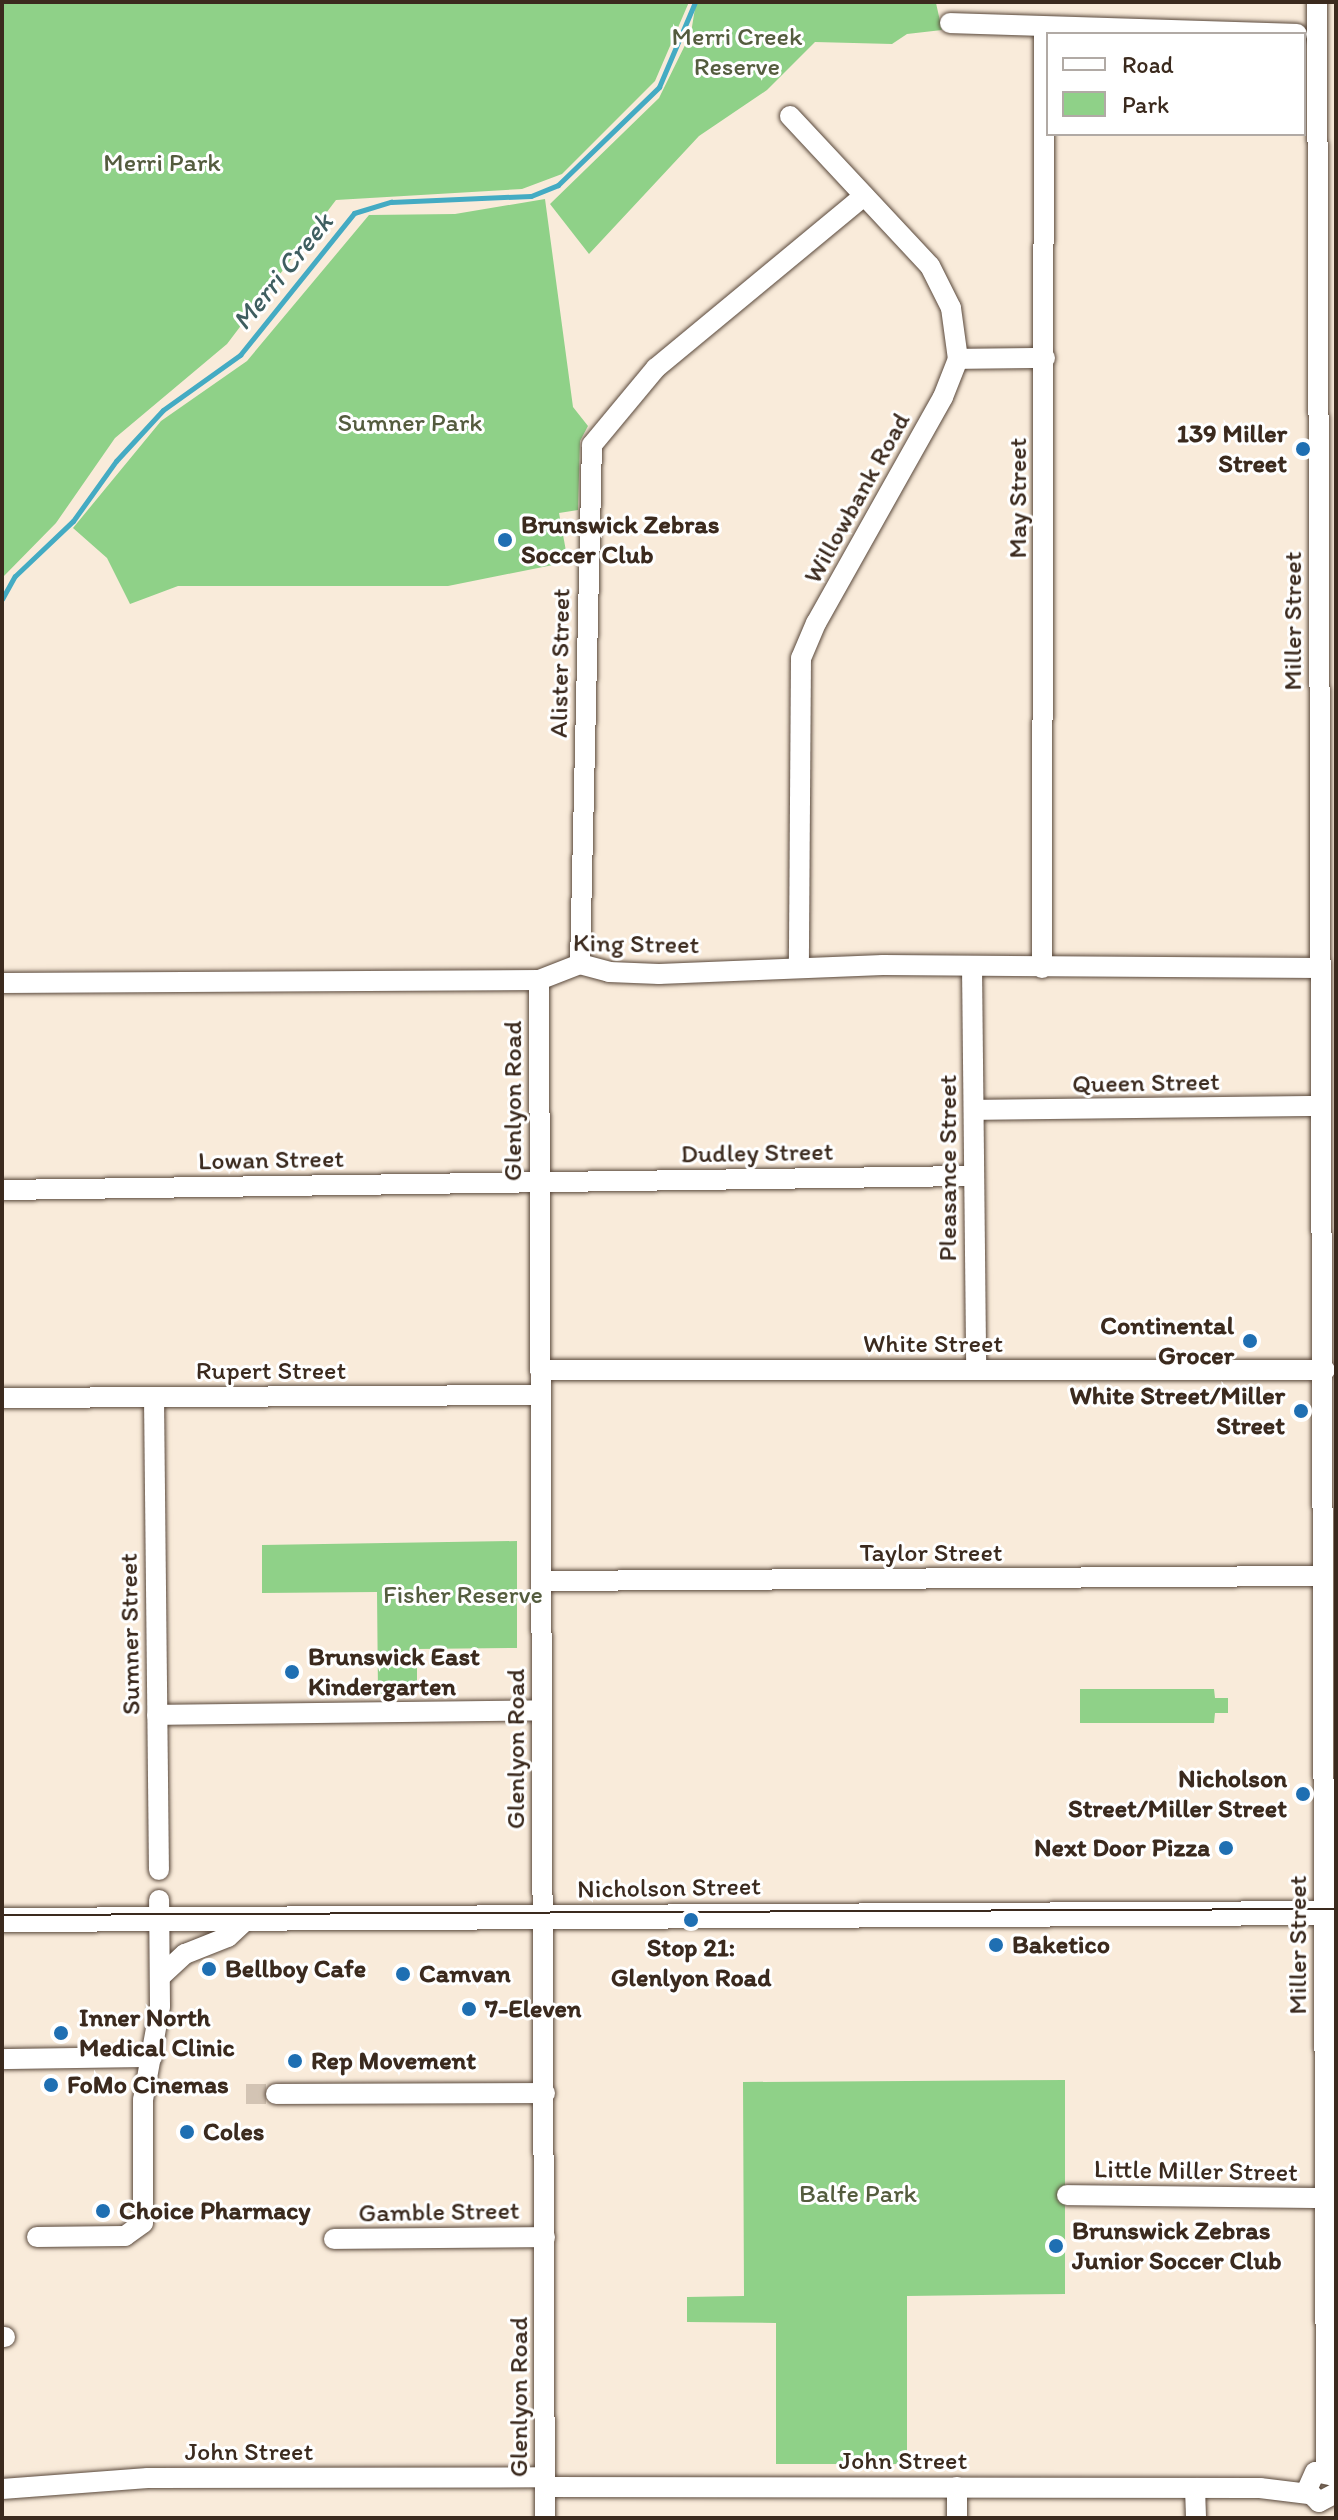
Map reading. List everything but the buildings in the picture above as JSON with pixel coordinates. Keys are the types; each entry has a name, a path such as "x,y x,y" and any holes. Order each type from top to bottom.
{"main road":[{"name":"Nicholson Street","path":"2,1920 160,1909 247,1919 1330,1913"}],"street":[{"name":"Miller Street","path":"1303,32 1317,2"},
{"path":"950,23 1044,28 1303,32"},
{"name":"May Street","path":"1042,968 1044,28"},
{"name":"Willowbank Road","path":"790,116 930,266 951,308 958,359 943,397 816,623 801,658 799,967"},
{"name":"Miller Street","path":"1305,136 1320,968 1320,1240 1325,1331 1320,1370 1329,1555 1322,1576 1330,1913 1325,2198 1330,2234 1320,2481"},
{"name":"Alister Street","path":"580,964 592,445 656,368 864,196"},
{"path":"958,359 1045,358"},
{"name":"King Street","path":"2,983 539,980 580,964 609,972 659,974 799,967 1320,968"},
{"name":"Pleasance Street","path":"972,966 976,1370"},
{"name":"Glenlyon Road","path":"539,980 545,2518"},
{"name":"Queen Street","path":"974,1110 1320,1106"},
{"name":"Dudley Street","path":"540,1182 974,1176"},
{"name":"Lowan Street","path":"2,1190 540,1182"},
{"name":"White Street","path":"540,1370 1320,1370"},
{"name":"Rupert Street","path":"2,1398 541,1395"},
{"name":"Sumner Street","path":"154,1397 159,1870"},
{"name":"Taylor Street","path":"541,1581 1322,1576"},
{"path":"157,1715 541,1710"},
{"path":"37,2237 125,2236 143,2223 143,2100 152,2057 160,1977 160,1909"},
{"path":"160,1977 173,1962 228,1937 247,1919"},
{"path":"2,2059 152,2057"},
{"path":"276,2094 545,2093"},
{"name":"Little Miller Street","path":"1067,2195 1325,2198"},
{"name":"Gamble Street","path":"334,2239 545,2237"},
{"name":"John Street","path":"2,2489 148,2478 1195,2488 1260,2488 1320,2481 1324,2502 1336,2493"},
{"path":"957,2487 957,2518"},
{"path":"1195,2488 1196,2518"}],"green space":[{"name":"Merri Park","path":"2,2 689,2 655,81 562,174 522,189 336,200 227,344 115,438 56,523 2,578"},
{"name":"Merri Creek Reserve","path":"696,2 936,3 942,30 907,34 892,44 815,42 767,90 699,136 589,254 550,204 659,98 691,33"},
{"name":"Sumner Park","path":"545,199 573,407 588,426 580,441 578,510 559,513 568,562 448,586 178,586 130,604 107,558 73,528 161,421 247,361 369,215 455,214"},
{"name":"Fisher Reserve","path":"517,1541 517,1648 417,1649 417,1692 378,1694 377,1592 262,1593 262,1545"},
{"path":"1080,1689 1214,1689 1215,1698 1228,1698 1228,1713 1215,1713 1214,1723 1080,1723"},
{"name":"Balfe Park","path":"1065,2080 1065,2294 907,2296 907,2464 776,2464 776,2323 687,2322 687,2297 744,2296 743,2082"}],"waterway":[{"name":"Merri Creek","path":"2,599 15,576 73,521 116,461 163,410 240,355 354,213 391,202 531,196 558,185 659,87 695,2"}],"tunnel":[{"path":"246,2094 276,2094"}],"tram line":[{"path":"2,1915 1336,1909"}],"place":[{"name":"139 Miller Street","path":"1303,449"},
{"name":"Brunswick Zebras Soccer Club","path":"505,540"},
{"name":"Continental Grocer","path":"1250,1341"},
{"name":"White Street/Miller Street","path":"1301,1411"},
{"name":"Brunswick East Kindergarten","path":"292,1672"},
{"name":"Nicholson Street/Miller Street","path":"1303,1794"},
{"name":"Next Door Pizza","path":"1226,1848"},
{"name":"Stop 21: Glenlyon Road","path":"691,1920"},
{"name":"Baketico","path":"996,1945"},
{"name":"Bellboy Cafe","path":"209,1969"},
{"name":"Camvan","path":"403,1974"},
{"name":"7-Eleven","path":"469,2009"},
{"name":"Inner North Medical Clinic","path":"61,2033"},
{"name":"Rep Movement","path":"295,2061"},
{"name":"FoMo Cinemas","path":"51,2085"},
{"name":"Coles","path":"187,2132"},
{"name":"Choice Pharmacy","path":"103,2211"},
{"name":"Brunswick Zebras Junior Soccer Club","path":"1056,2246"}]}
